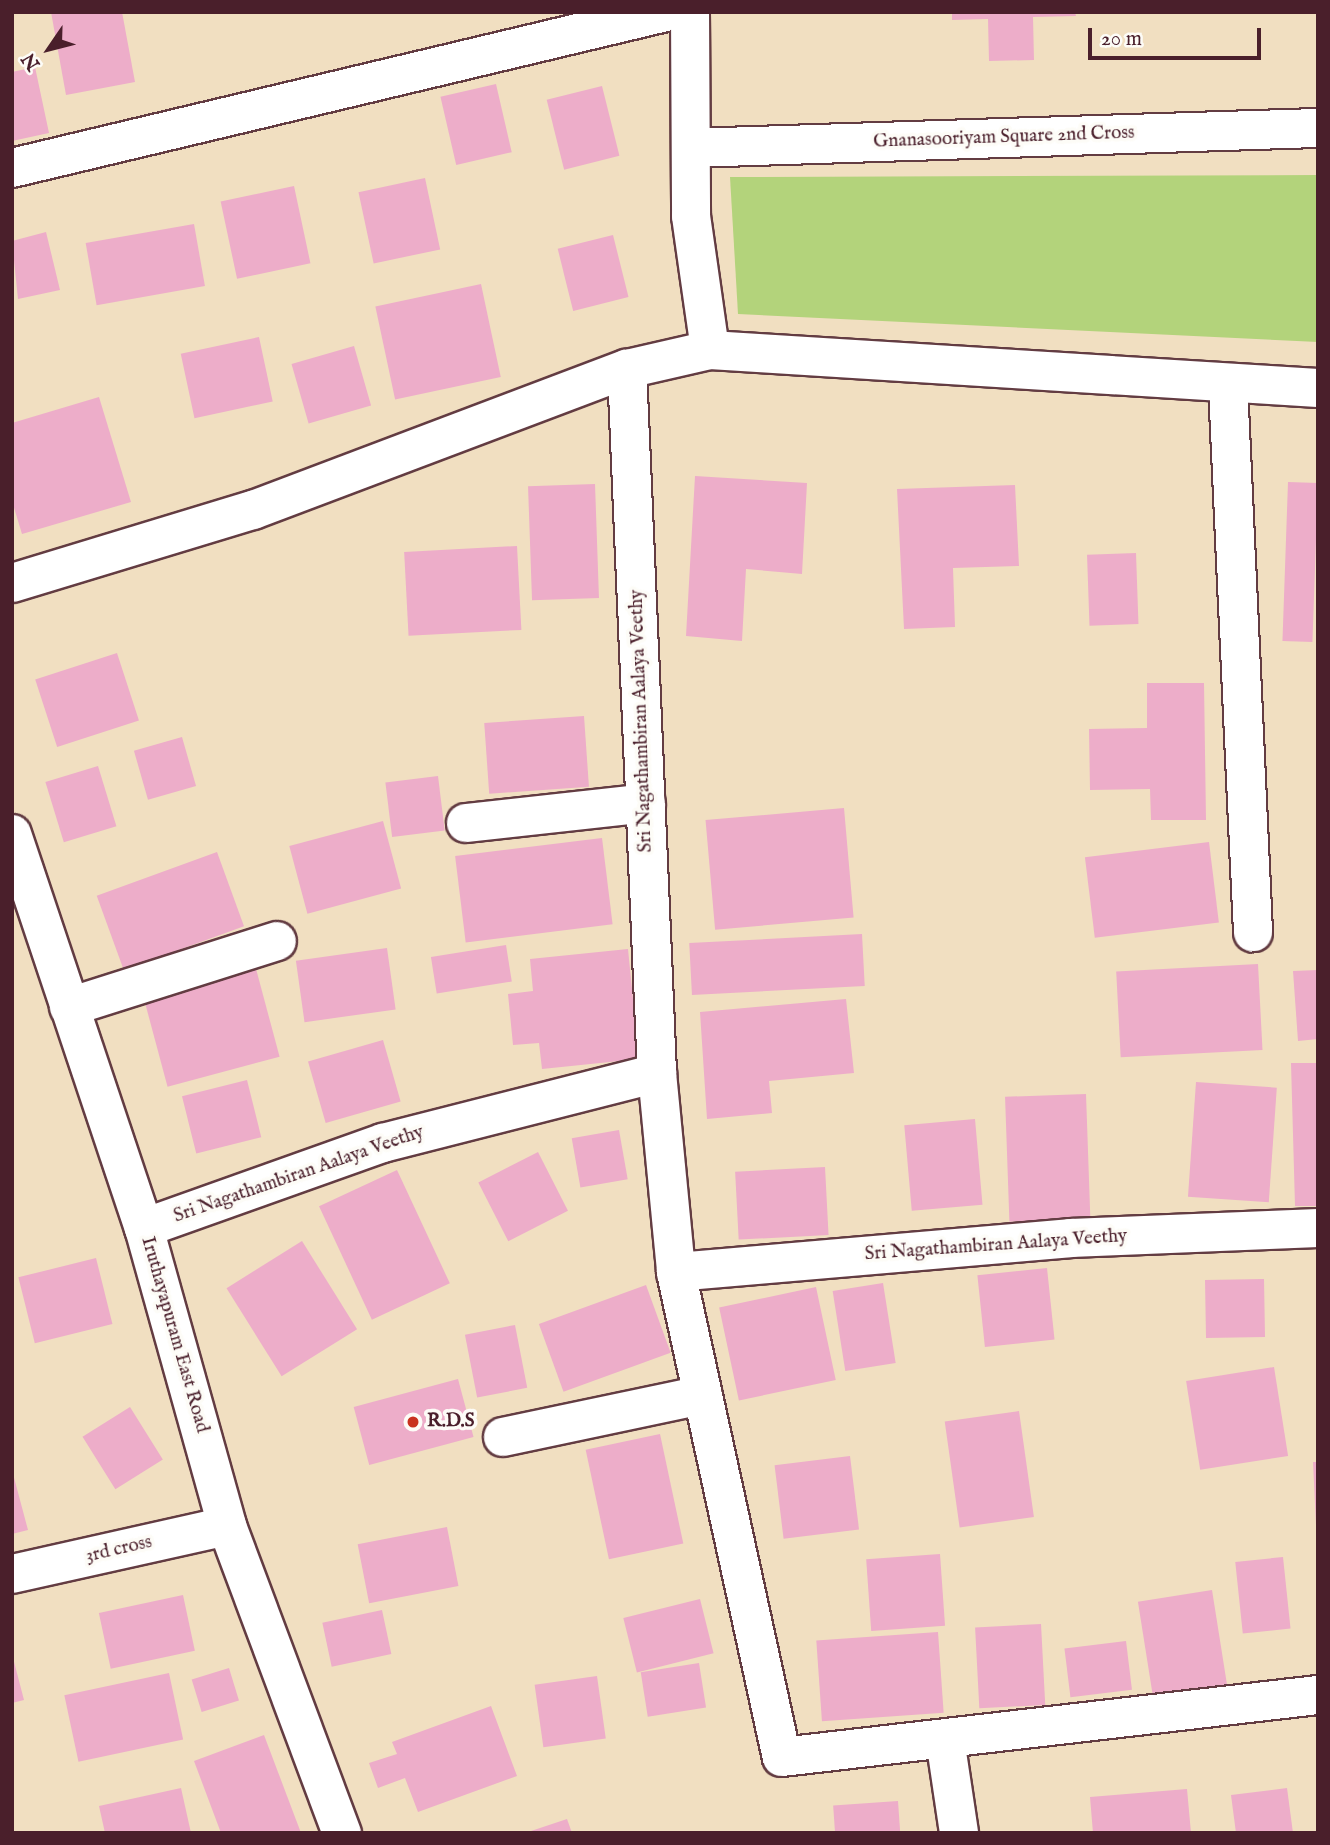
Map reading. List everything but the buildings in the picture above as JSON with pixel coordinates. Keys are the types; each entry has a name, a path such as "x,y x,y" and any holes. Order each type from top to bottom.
{"street":[{"path":"12,168 666,12"},
{"path":"691,12 691,216 710,350"},
{"name":"Gnanasooriyam Square 2nd Cross","path":"691,148 1318,128"},
{"path":"12,583 253,510 627,369 710,350 1228,386 1318,388"},
{"name":"Sri Nagathambiran Aalaya Veethy","path":"627,369 657,1073 676,1272 782,1757 945,1739"},
{"path":"1228,386 1253,932"},
{"path":"466,823 646,803"},
{"name":"Iruthayapuram East Road","path":"12,834 144,1228 226,1526 342,1833"},
{"path":"69,1007 277,941"},
{"name":"Sri Nagathambiran Aalaya Veethy","path":"144,1228 383,1143 657,1073"},
{"name":"Sri Nagathambiran Aalaya Veethy","path":"676,1272 1071,1238 1318,1228"},
{"path":"503,1437 703,1395"},
{"name":"3rd cross","path":"12,1574 226,1526"},
{"path":"959,1833 945,1739 1318,1695"}],"green space":[{"path":"1318,175 1318,342 738,314 730,177"}],"place":[{"name":"R.D.S","path":"413,1422"}]}
